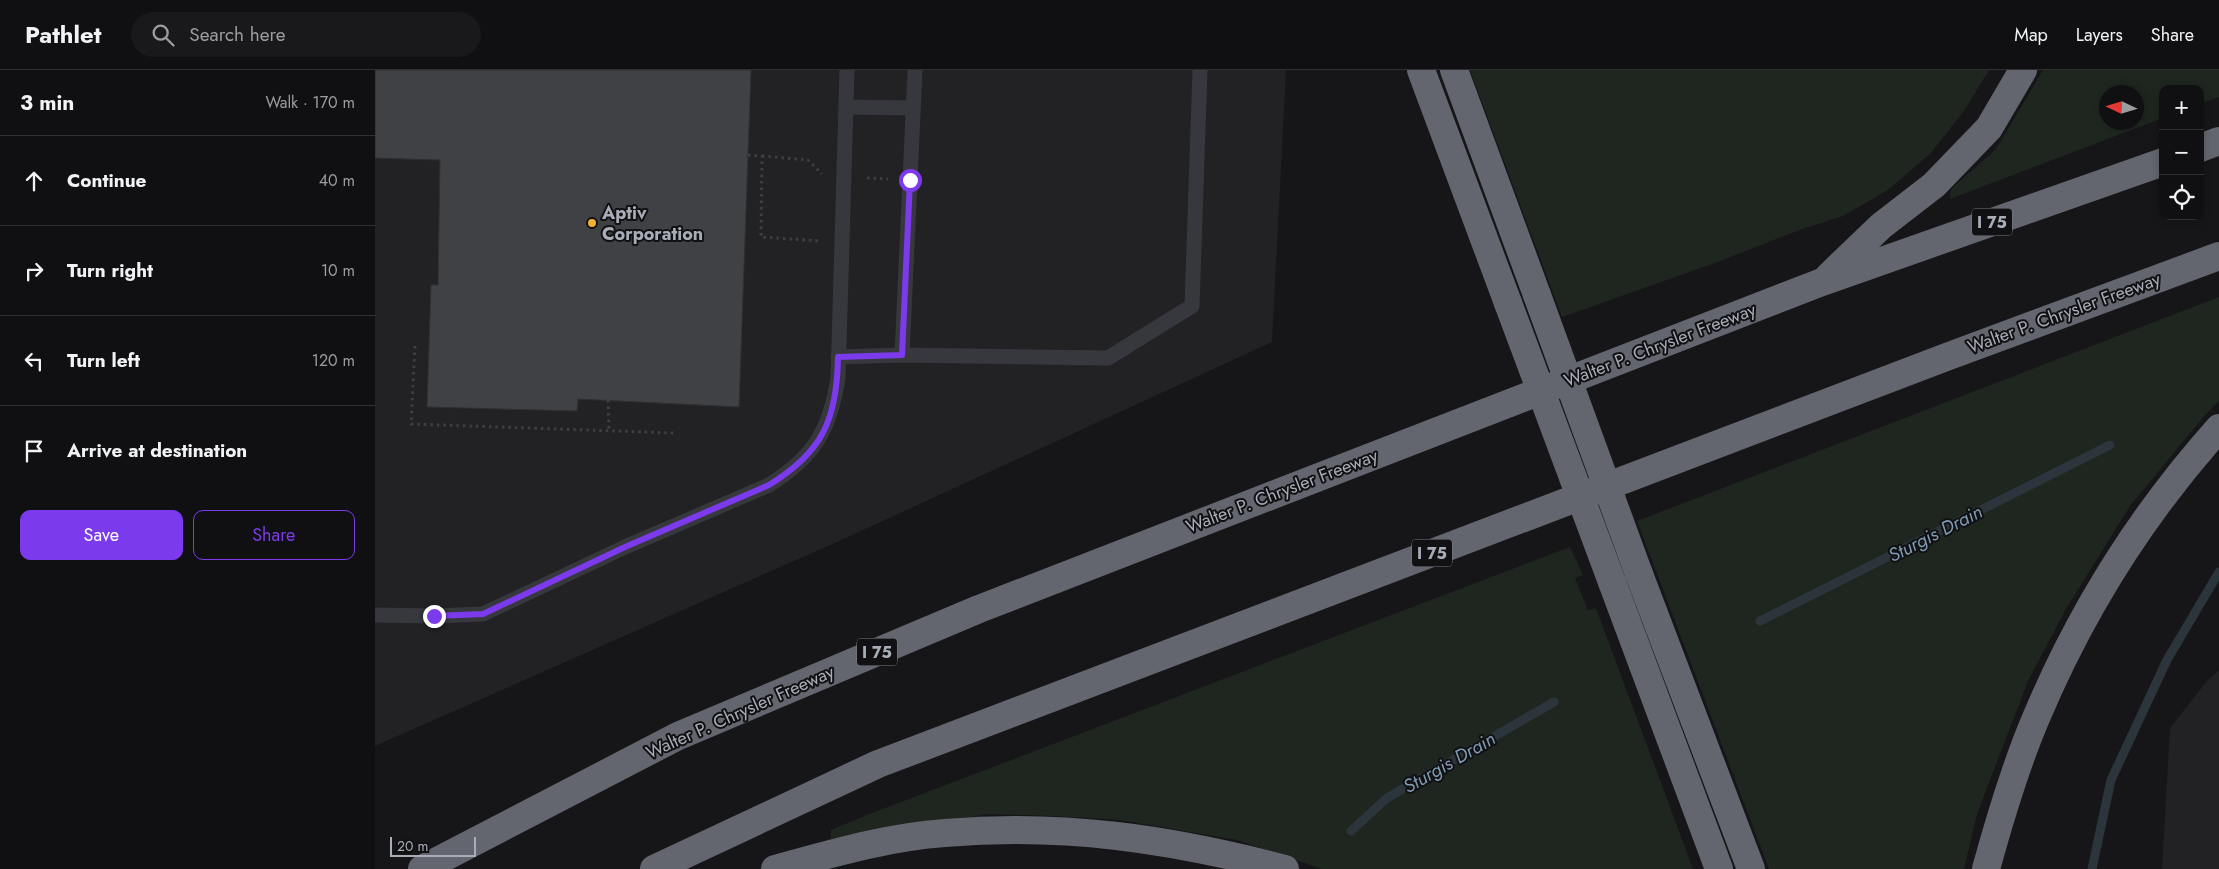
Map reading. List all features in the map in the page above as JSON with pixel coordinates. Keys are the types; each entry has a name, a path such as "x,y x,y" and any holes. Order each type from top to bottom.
{"highway":[{"path":"1421,70 1719,869"},
{"path":"1455,70 1639,574 1751,869"},
{"path":"1822,282 1881,226 1934,185 1989,128 2023,70"},
{"path":"2204,147 2219,141"},
{"name":"Walter P. Chrysler Freeway","path":"422,869 678,736 979,608 1822,282 2159,163"},
{"name":"Walter P. Chrysler Freeway","path":"654,869 878,764 1921,366 2219,256"},
{"path":"1985,869 2016,770 2035,718 2060,664 2113,568 2183,469 2219,428"},
{"path":"775,869 887,841 925,835 1053,830 1118,835 1181,844 1285,869"}],"lane":[{"path":"375,615 434,616 483,614 625,547 769,485 788,473 805,458 820,440 834,404 838,357 847,70"},
{"path":"902,355 915,70"},
{"path":"838,357 902,355 1108,358 1192,306 1200,70"},
{"path":"846,107 913,108"}],"path":[{"path":"748,155 808,160 824,177"},
{"path":"762,156 761,237 823,241"},
{"path":"415,346 411,424 674,433"},
{"path":"607,400 609,431"}],"shaded area":[{"path":"375,70 1286,70 1272,342 837,542 375,746"},
{"path":"1470,70 1989,70 1964,111 1930,154 1888,190 1843,216 1802,229 1715,263 1562,317"},
{"path":"2043,70 2219,70 2219,97 2204,103 2204,85 2159,85 2159,120 2144,125 2144,85 2099,85 2099,130 2131,130 1950,199 1951,189 1996,149"},
{"path":"2219,297 2219,401 2205,415 2130,506 2066,609 2028,681 1977,814 1964,869 1769,869 1637,521"},
{"path":"1570,547 1583,575 1575,578 1588,610 1596,608 1693,869 1322,869 1237,840 1120,820 1053,816 988,814 831,839 831,830 867,815"},
{"path":"2219,670 2219,869 2162,869 2170,728 2207,681"}],"building":[{"name":"Aptiv Corporation","path":"375,70 751,70 739,407 578,399 577,411 427,407 431,285 438,285 440,160 375,158"}],"waterway":[{"name":"Sturgis Drain","path":"1760,621 2110,445"},
{"path":"2092,869 2111,780 2167,660 2219,572"},
{"name":"Sturgis Drain","path":"1351,831 1387,798 1554,702"}],"place":[{"name":"Aptiv Corporation","path":"592,223"}],"route":[{"path":"434,616 483,614 625,547 769,485 788,473 805,458 820,440 834,404 838,378 838,357 902,355 910,180"}]}
